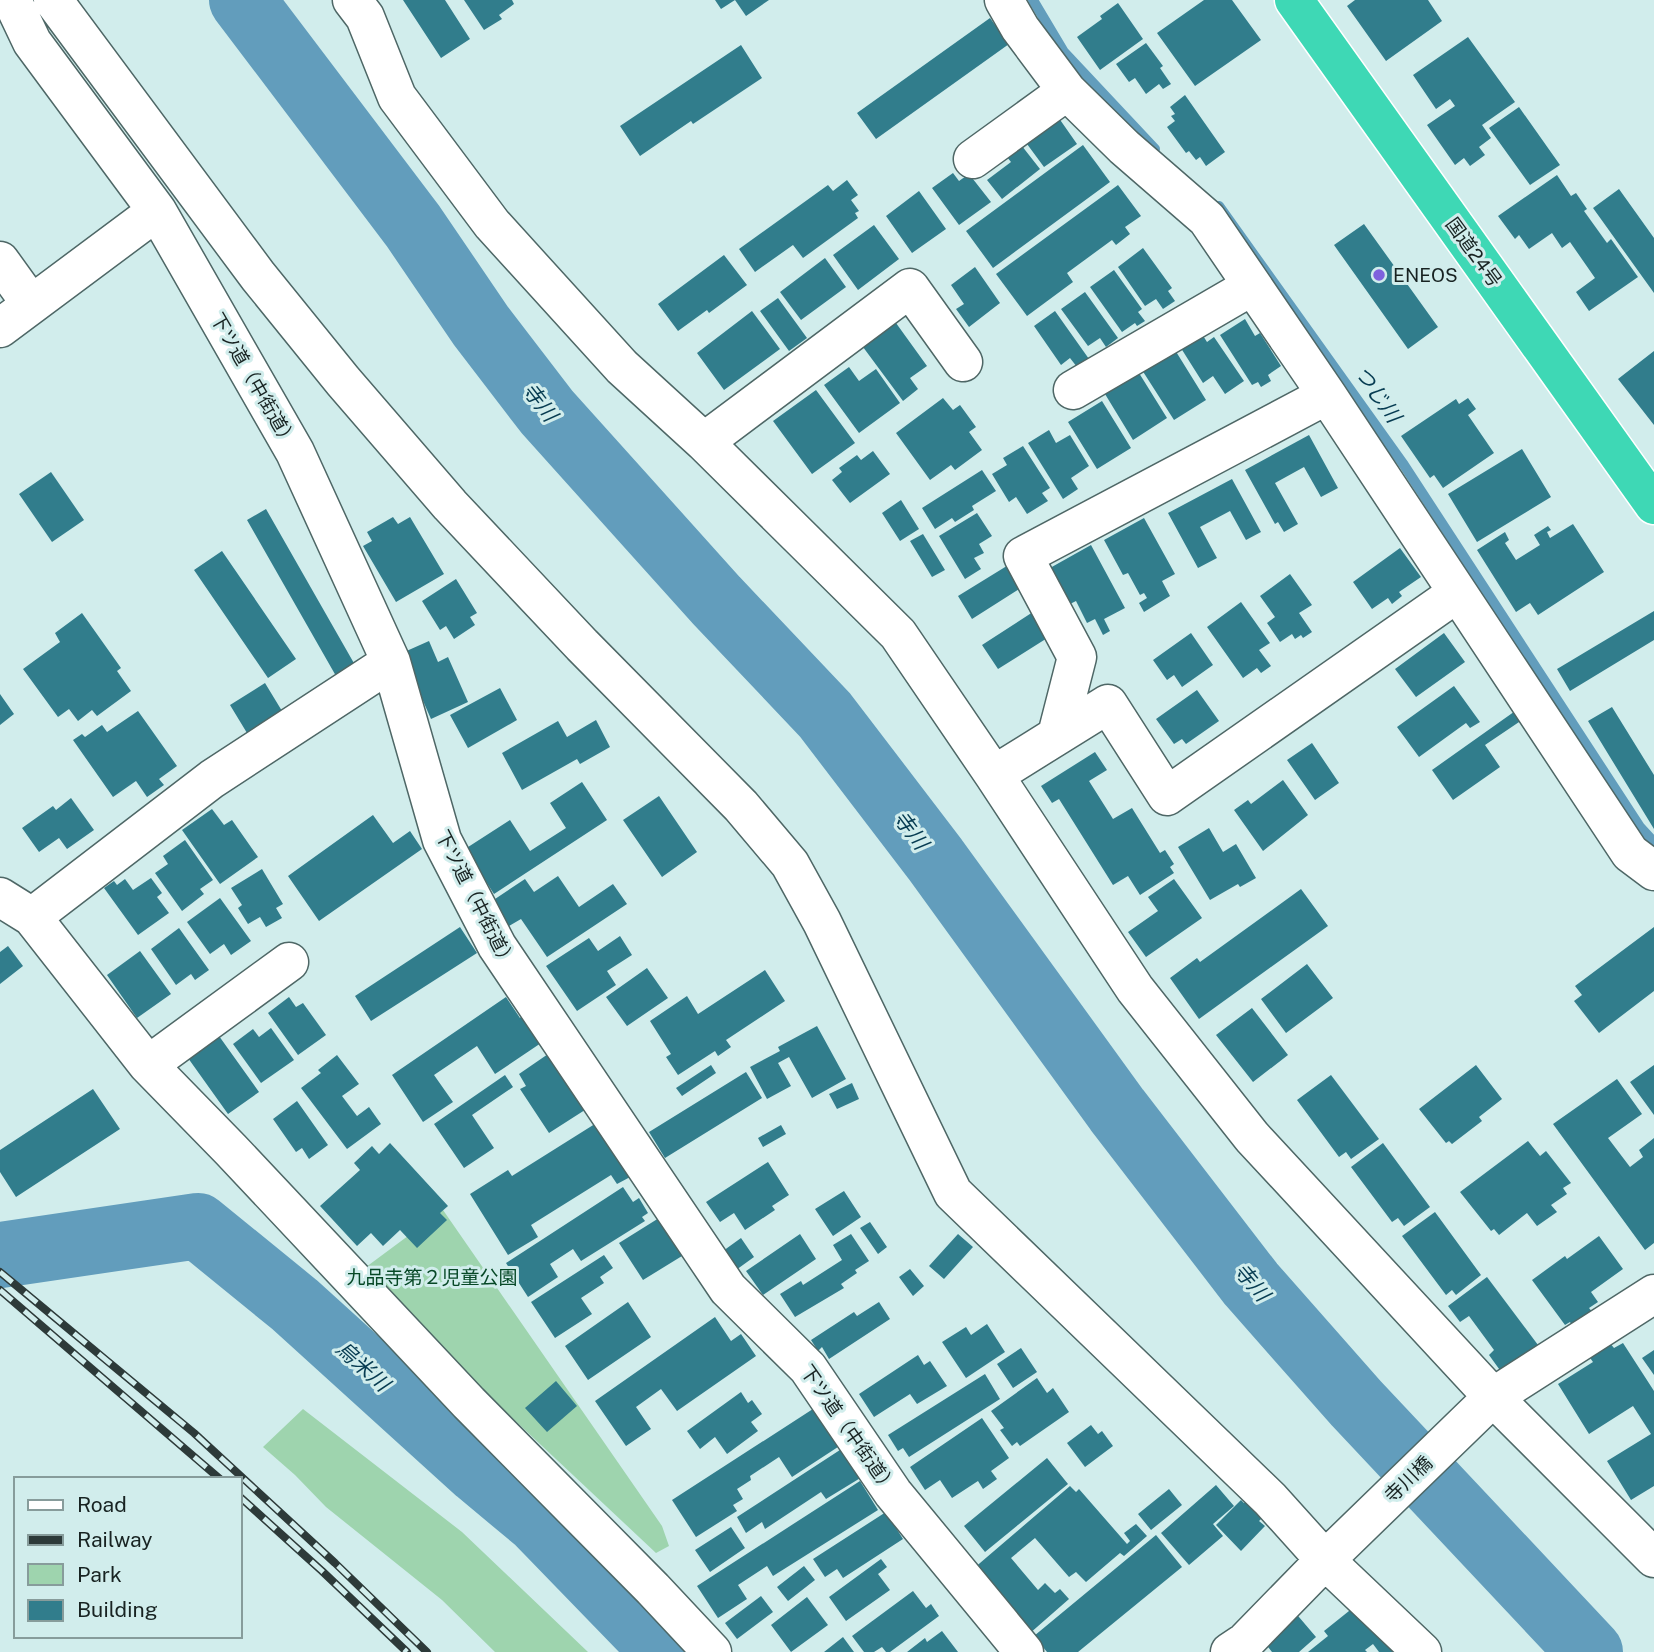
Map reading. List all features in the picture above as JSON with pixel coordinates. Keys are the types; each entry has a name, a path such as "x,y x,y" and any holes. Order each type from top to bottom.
{"highway":[{"name":"国道24号","path":"1294,0 1654,505"}],"street":[{"name":"下ツ道（中街道）","path":"12,0 32,42 157,211 295,452 391,662 442,840 497,946 728,1289 808,1368 893,1493 1024,1652"},
{"path":"53,0 258,276 343,381 450,505 741,806 790,864 822,922 953,1193 1330,1555 1422,1652"},
{"path":"352,0 365,17 397,97 492,224 622,367 704,442 898,634 1135,989 1247,1131 1487,1403 1654,1558"},
{"path":"1004,0 1020,27 1067,91 1124,147 1207,219 1327,395 1630,853 1654,871"},
{"path":"973,159 1067,91"},
{"path":"0,328 157,211"},
{"path":"0,261 31,304"},
{"path":"1073,390 1252,286"},
{"path":"704,442 910,288 963,362"},
{"path":"1057,735 1077,657 1023,556 1327,395"},
{"path":"994,775 1108,704 1167,796 1457,593"},
{"path":"32,917 212,779 391,662"},
{"path":"0,897 32,917 148,1065 469,1403 712,1652"},
{"path":"148,1065 289,962"},
{"name":"寺川橋","path":"1230,1652 1245,1642 1330,1555 1487,1403 1654,1294"}],"green space":[{"name":"九品寺第２児童公園","path":"443,1210 662,1526 669,1546 656,1553 358,1273"},
{"path":"303,1409 462,1532 588,1652 495,1652 442,1600 326,1507 263,1447"}],"building":[{"path":"403,0 445,0 470,39 441,58"},
{"path":"464,0 512,0 514,4 499,15 502,19 484,30"},
{"path":"715,0 735,0 721,9"},
{"path":"735,0 769,0 746,16"},
{"path":"1204,0 1232,0 1261,40 1195,86 1157,33"},
{"path":"1355,0 1428,0 1442,21 1386,61 1347,6"},
{"path":"1118,3 1143,39 1100,70 1077,37 1102,19 1100,16"},
{"path":"990,18 1009,44 876,139 857,113"},
{"path":"1468,37 1515,102 1482,125 1491,138 1479,147 1485,155 1470,166 1464,158 1455,165 1427,125 1455,106 1450,99 1436,109 1413,75"},
{"path":"1146,43 1163,66 1160,68 1171,84 1163,89 1159,84 1146,94 1135,78 1129,82 1116,64"},
{"path":"741,45 762,78 640,156 620,126"},
{"path":"1185,95 1225,152 1206,166 1200,157 1196,160 1189,151 1186,153 1167,127 1175,121 1171,116 1175,114 1170,107"},
{"path":"1519,107 1560,165 1530,185 1489,128"},
{"path":"1056,114 1077,144 1044,167 1027,144 1036,138 1031,131"},
{"path":"1018,141 1040,169 1002,199 987,180 1011,162 1003,152"},
{"path":"1083,145 1110,182 993,268 966,231"},
{"path":"953,173 959,181 969,174 991,202 959,225 932,188"},
{"path":"1557,175 1571,196 1576,193 1587,209 1584,211 1607,243 1611,239 1638,277 1589,311 1576,292 1595,278 1570,242 1562,248 1552,233 1529,249 1519,235 1515,239 1498,216"},
{"path":"847,180 858,195 851,200 859,211 855,213 858,218 803,258 793,245 755,272 739,249 828,185 833,191"},
{"path":"1118,185 1141,216 1125,227 1130,234 1116,245 1112,240 1067,273 1073,282 1027,316 996,274"},
{"path":"1619,189 1654,238 1654,293 1593,208"},
{"path":"919,191 946,229 912,253 886,216"},
{"path":"1364,224 1438,327 1408,349 1334,245"},
{"path":"874,225 899,259 858,290 833,255"},
{"path":"1143,248 1172,288 1168,291 1175,301 1163,309 1156,299 1145,306 1118,267"},
{"path":"724,255 747,285 709,313 707,310 678,331 658,304"},
{"path":"825,258 846,287 801,320 780,292"},
{"path":"975,267 1000,303 969,327 956,309 964,304 951,285"},
{"path":"1114,270 1142,309 1138,312 1145,321 1137,326 1135,323 1122,332 1090,287"},
{"path":"1085,292 1118,338 1106,347 1100,338 1088,346 1061,309"},
{"path":"778,298 807,338 789,351 760,311"},
{"path":"752,311 780,349 724,390 697,353"},
{"path":"1055,311 1089,359 1077,367 1070,358 1061,365 1034,326"},
{"path":"1245,319 1255,336 1260,333 1281,366 1268,375 1271,381 1261,387 1258,382 1252,385 1220,335"},
{"path":"896,323 927,366 910,378 918,389 903,401 863,347"},
{"path":"1200,331 1207,342 1214,337 1244,381 1225,394 1213,376 1203,383 1179,345"},
{"path":"1175,350 1206,400 1174,420 1142,370"},
{"path":"1654,351 1654,425 1618,379"},
{"path":"849,367 859,381 876,369 900,403 859,433 824,385"},
{"path":"1139,373 1167,418 1133,440 1105,394"},
{"path":"816,390 855,443 812,474 773,421"},
{"path":"943,398 953,410 960,405 976,427 969,432 982,450 955,470 951,465 930,480 896,433"},
{"path":"1468,398 1476,409 1468,415 1494,453 1443,488 1434,475 1430,478 1401,436 1456,399 1459,404"},
{"path":"1102,401 1131,448 1097,469 1068,422"},
{"path":"1049,430 1056,443 1070,435 1089,466 1071,478 1078,489 1063,499 1028,443"},
{"path":"1309,435 1338,488 1321,497 1304,467 1275,483 1298,524 1284,532 1278,522 1275,524 1245,470"},
{"path":"1023,446 1050,488 1042,493 1048,501 1027,514 1016,497 1009,502 992,474 1007,465 1003,458"},
{"path":"1522,449 1551,497 1477,542 1448,494"},
{"path":"873,451 890,474 850,503 832,480 842,472 839,468 857,455 861,460"},
{"path":"982,470 996,491 972,506 974,510 955,522 952,518 935,529 922,508"},
{"path":"51,472 84,520 52,542 19,494"},
{"path":"1232,479 1261,532 1246,540 1230,511 1200,527 1217,558 1198,568 1168,513"},
{"path":"901,500 919,529 900,541 882,513"},
{"path":"266,509 355,665 336,676 247,520"},
{"path":"977,513 992,536 979,544 984,553 974,558 981,569 965,579 939,536"},
{"path":"393,517 398,524 410,517 444,574 396,602 363,546 372,541 367,532"},
{"path":"1144,518 1175,574 1162,581 1170,596 1144,612 1139,603 1147,598 1144,593 1140,595 1128,573 1123,575 1104,540"},
{"path":"1573,524 1604,572 1538,615 1530,603 1516,612 1477,550 1505,532 1509,540 1505,543 1516,560 1540,545 1534,535 1548,526 1551,530 1547,532 1550,538"},
{"path":"923,534 945,570 932,577 910,541"},
{"path":"1091,545 1125,608 1104,619 1110,631 1103,635 1095,619 1087,623 1076,601 1070,604 1050,568"},
{"path":"1400,548 1421,577 1399,592 1402,596 1392,604 1388,598 1372,609 1353,582"},
{"path":"222,551 296,659 268,678 194,570"},
{"path":"1010,564 1024,586 972,619 958,596"},
{"path":"1290,574 1312,605 1299,613 1312,632 1303,638 1301,635 1295,639 1292,634 1280,642 1267,623 1275,617 1260,596"},
{"path":"456,579 477,613 470,617 475,625 454,639 446,626 440,630 422,601"},
{"path":"1241,602 1270,643 1259,650 1271,666 1261,673 1257,668 1243,678 1207,627"},
{"path":"1036,610 1052,635 998,669 982,645"},
{"path":"1654,611 1654,640 1570,691 1557,669"},
{"path":"82,613 121,668 117,671 131,691 97,716 92,710 78,721 69,709 58,717 23,669 60,642 55,633"},
{"path":"1191,633 1213,665 1182,687 1174,675 1167,680 1153,660"},
{"path":"1444,633 1465,662 1416,697 1395,669"},
{"path":"429,641 438,662 448,657 468,702 431,719 402,653"},
{"path":"265,683 282,711 247,733 230,705"},
{"path":"1454,686 1480,722 1470,728 1466,723 1419,757 1397,727"},
{"path":"500,688 517,720 468,748 450,715"},
{"path":"1197,690 1219,721 1186,744 1182,739 1174,744 1156,719"},
{"path":"0,694 14,714 0,725"},
{"path":"1612,707 1654,775 1654,829 1588,721"},
{"path":"1518,709 1525,718 1485,745 1500,767 1453,800 1432,770"},
{"path":"138,711 177,766 159,779 164,785 147,797 136,781 113,797 73,740 82,734 85,737 102,725 107,732"},
{"path":"596,720 610,747 580,764 577,759 522,790 502,753 558,721 567,737"},
{"path":"1312,743 1339,783 1315,800 1287,760"},
{"path":"1095,752 1107,770 1089,781 1113,819 1132,808 1160,853 1165,850 1174,864 1170,867 1174,873 1140,895 1128,876 1113,885 1059,799 1052,803 1041,786"},
{"path":"1283,780 1308,815 1263,851 1234,810 1248,800 1251,804"},
{"path":"582,782 607,820 494,894 465,849 510,820 530,851 566,828 550,803"},
{"path":"659,796 697,852 662,877 623,820"},
{"path":"71,798 94,830 67,849 59,838 39,852 22,828 53,806 56,810"},
{"path":"212,809 224,825 232,820 258,857 220,884 182,830"},
{"path":"373,815 393,843 410,831 422,849 319,921 288,876"},
{"path":"1209,828 1223,852 1236,844 1256,878 1240,887 1238,884 1210,900 1178,847"},
{"path":"185,840 213,880 200,889 204,894 182,911 155,873 168,864 163,856"},
{"path":"262,869 283,904 276,908 282,918 266,927 260,917 248,924 238,908 242,905 231,888"},
{"path":"558,876 579,907 613,884 627,904 547,957 521,919 509,926 492,901 525,879 534,892"},
{"path":"151,878 162,893 157,897 169,913 138,935 104,888 114,881 117,885 125,879 133,890"},
{"path":"1174,879 1202,918 1146,957 1128,932 1158,911 1148,897"},
{"path":"1301,889 1328,926 1199,1019 1170,978 1197,958 1200,962"},
{"path":"220,898 251,941 231,955 224,944 210,954 187,922"},
{"path":"460,927 477,953 371,1021 355,996"},
{"path":"1654,927 1654,991 1599,1033 1574,1001 1582,995 1575,986"},
{"path":"179,928 209,970 195,980 191,974 176,985 151,949"},
{"path":"620,936 632,955 607,971 616,985 577,1011 546,966 589,938 598,951"},
{"path":"8,946 23,966 0,984 0,952"},
{"path":"140,951 171,994 137,1018 107,975"},
{"path":"1307,964 1333,998 1286,1033 1261,999"},
{"path":"647,968 668,998 627,1026 606,997"},
{"path":"765,970 785,1001 726,1040 731,1047 718,1056 715,1051 678,1075 666,1057 671,1054 650,1021 687,996 698,1014"},
{"path":"289,997 296,1007 303,1003 326,1035 298,1055 268,1013"},
{"path":"506,997 520,1018 523,1015 544,1041 495,1074 477,1046 434,1075 453,1102 423,1122 392,1075"},
{"path":"1252,1008 1288,1055 1253,1082 1216,1035"},
{"path":"817,1026 846,1079 812,1098 789,1057 778,1063 791,1086 767,1099 750,1067 780,1051 778,1047"},
{"path":"271,1028 294,1060 261,1083 233,1044 253,1029 259,1037"},
{"path":"219,1036 259,1092 228,1114 188,1058"},
{"path":"551,1052 588,1108 549,1133 520,1089 526,1086 519,1074"},
{"path":"337,1055 359,1084 342,1096 357,1116 369,1107 381,1124 347,1149 301,1088 321,1073 318,1070"},
{"path":"711,1065 716,1073 682,1096 676,1088"},
{"path":"1476,1065 1502,1099 1479,1117 1482,1121 1452,1144 1449,1141 1446,1143 1419,1109"},
{"path":"1654,1065 1654,1115 1630,1082"},
{"path":"746,1072 762,1098 665,1158 649,1132"},
{"path":"505,1075 513,1087 472,1115 494,1148 464,1168 434,1124"},
{"path":"1331,1075 1379,1139 1351,1159 1346,1152 1339,1157 1297,1100"},
{"path":"1617,1079 1642,1114 1608,1138 1630,1167 1643,1157 1639,1150 1654,1138 1654,1243 1645,1250 1553,1124"},
{"path":"852,1083 859,1099 837,1109 829,1094"},
{"path":"93,1089 120,1129 16,1197 0,1172 0,1150"},
{"path":"297,1101 328,1145 309,1159 302,1148 296,1152 273,1119"},
{"path":"598,1122 632,1176 617,1184 611,1175 531,1225 538,1237 508,1255 470,1194 508,1170 512,1176"},
{"path":"781,1125 786,1134 763,1147 758,1138"},
{"path":"1528,1141 1540,1156 1546,1151 1571,1183 1563,1188 1567,1194 1551,1205 1557,1212 1537,1226 1527,1213 1499,1235 1494,1229 1491,1231 1460,1192"},
{"path":"390,1143 448,1206 440,1213 447,1220 417,1248 400,1230 383,1246 371,1233 357,1246 320,1206 360,1170 354,1163 372,1146 379,1154"},
{"path":"1383,1143 1430,1207 1404,1226 1398,1218 1392,1222 1351,1167"},
{"path":"768,1162 789,1195 772,1206 775,1210 745,1230 734,1213 720,1222 706,1202"},
{"path":"623,1187 633,1202 639,1198 648,1213 642,1217 645,1221 581,1261 573,1249 550,1264 558,1277 528,1297 506,1263"},
{"path":"844,1191 861,1217 833,1236 815,1209"},
{"path":"1435,1212 1481,1275 1456,1295 1452,1290 1446,1295 1402,1236"},
{"path":"659,1218 682,1256 643,1280 619,1243"},
{"path":"870,1222 887,1247 878,1254 860,1228"},
{"path":"800,1234 816,1259 763,1295 746,1271"},
{"path":"851,1234 869,1261 841,1284 844,1288 795,1317 780,1294 801,1281 803,1285 842,1260 833,1245"},
{"path":"958,1234 973,1247 944,1279 929,1266"},
{"path":"1599,1236 1623,1269 1591,1292 1598,1302 1589,1308 1594,1314 1574,1329 1570,1322 1565,1325 1532,1280"},
{"path":"741,1238 754,1257 736,1270 723,1251"},
{"path":"604,1255 613,1268 600,1277 604,1283 581,1298 592,1314 555,1338 531,1302"},
{"path":"910,1269 924,1286 913,1296 899,1277"},
{"path":"1487,1277 1538,1345 1502,1373 1489,1355 1494,1350 1469,1316 1460,1322 1448,1306"},
{"path":"628,1302 651,1337 588,1380 565,1346"},
{"path":"879,1302 890,1319 829,1359 822,1347 818,1351 811,1340 854,1312 857,1316"},
{"path":"715,1317 731,1341 741,1334 756,1356 677,1411 661,1389 636,1407 651,1429 626,1446 595,1401"},
{"path":"987,1324 1005,1352 966,1378 942,1342 966,1327 971,1335"},
{"path":"1609,1342 1614,1348 1623,1343 1654,1391 1654,1486 1631,1500 1607,1461 1651,1434 1633,1406 1589,1434 1558,1384 1593,1362 1588,1355"},
{"path":"1021,1348 1037,1372 1013,1388 997,1364"},
{"path":"1654,1350 1654,1375 1642,1358"},
{"path":"918,1355 924,1365 930,1361 947,1386 917,1404 910,1394 874,1417 859,1394"},
{"path":"985,1374 1000,1399 909,1457 903,1448 898,1451 888,1435"},
{"path":"1037,1378 1047,1393 1053,1388 1069,1412 1020,1446 1017,1442 1012,1446 1000,1430 1004,1428 991,1411"},
{"path":"556,1381 577,1406 547,1432 525,1408"},
{"path":"741,1392 748,1403 752,1400 762,1414 751,1422 758,1431 727,1454 715,1437 700,1449 687,1431"},
{"path":"816,1407 841,1445 792,1477 779,1457 750,1476 751,1480 737,1489 743,1499 733,1505 737,1511 696,1537 672,1500"},
{"path":"982,1418 1009,1458 991,1471 997,1479 983,1489 978,1481 952,1498 940,1480 925,1490 910,1467"},
{"path":"1091,1425 1098,1434 1102,1431 1113,1446 1085,1467 1067,1443"},
{"path":"843,1448 862,1477 826,1499 821,1492 765,1529 762,1522 746,1533 737,1517"},
{"path":"1047,1458 1068,1484 985,1552 964,1526"},
{"path":"860,1481 878,1510 773,1576 767,1566 738,1585 747,1599 718,1618 697,1586"},
{"path":"1216,1485 1234,1506 1213,1524 1223,1536 1189,1565 1161,1533"},
{"path":"1070,1486 1076,1492 1079,1489 1127,1544 1130,1541 1124,1533 1136,1524 1147,1536 1124,1556 1120,1553 1086,1582 1076,1572 1069,1577 1035,1538 1011,1558 1038,1590 1045,1583 1055,1593 1060,1589 1069,1599 1029,1634 973,1569"},
{"path":"1169,1489 1182,1505 1151,1530 1138,1514"},
{"path":"1250,1498 1266,1514 1259,1521 1265,1526 1241,1551 1216,1525 1241,1500 1244,1503"},
{"path":"886,1512 903,1539 843,1578 837,1569 825,1577 813,1559"},
{"path":"731,1527 745,1548 710,1572 695,1550"},
{"path":"1156,1535 1182,1567 1078,1652 1047,1652 1034,1636"},
{"path":"881,1559 887,1567 878,1574 890,1590 846,1621 829,1597"},
{"path":"804,1566 815,1580 788,1601 777,1587"},
{"path":"913,1591 926,1608 931,1604 939,1616 890,1652 886,1652 882,1647 874,1652 864,1652 852,1636"},
{"path":"761,1596 773,1612 737,1639 725,1623"},
{"path":"807,1597 828,1625 791,1652 771,1625"},
{"path":"1359,1603 1396,1652 1379,1652 1373,1644 1365,1650 1367,1652 1308,1652 1328,1636 1324,1631"},
{"path":"1293,1610 1316,1637 1299,1652 1272,1652 1261,1638"},
{"path":"942,1631 958,1652 907,1652 925,1638 927,1642"},
{"path":"843,1637 854,1652 824,1652"}],"waterway":[{"name":"寺川","path":"242,0 413,226 481,326 547,412 716,600 825,715 935,859 1117,1110 1251,1284 1356,1403 1590,1652"},
{"name":"つじ川","path":"1033,0 1064,52 1155,149"},
{"name":"つじ川","path":"1219,206 1404,465 1640,827 1654,842"},
{"name":"烏米川","path":"0,1255 198,1226 295,1305 478,1471 538,1521 665,1652"}],"railway":[{"path":"0,1272 194,1433 242,1477"},
{"path":"0,1290 218,1477"},
{"path":"242,1477 427,1652"},
{"path":"242,1499 407,1652"}],"place":[{"name":"ENEOS","path":"1379,275"}]}
